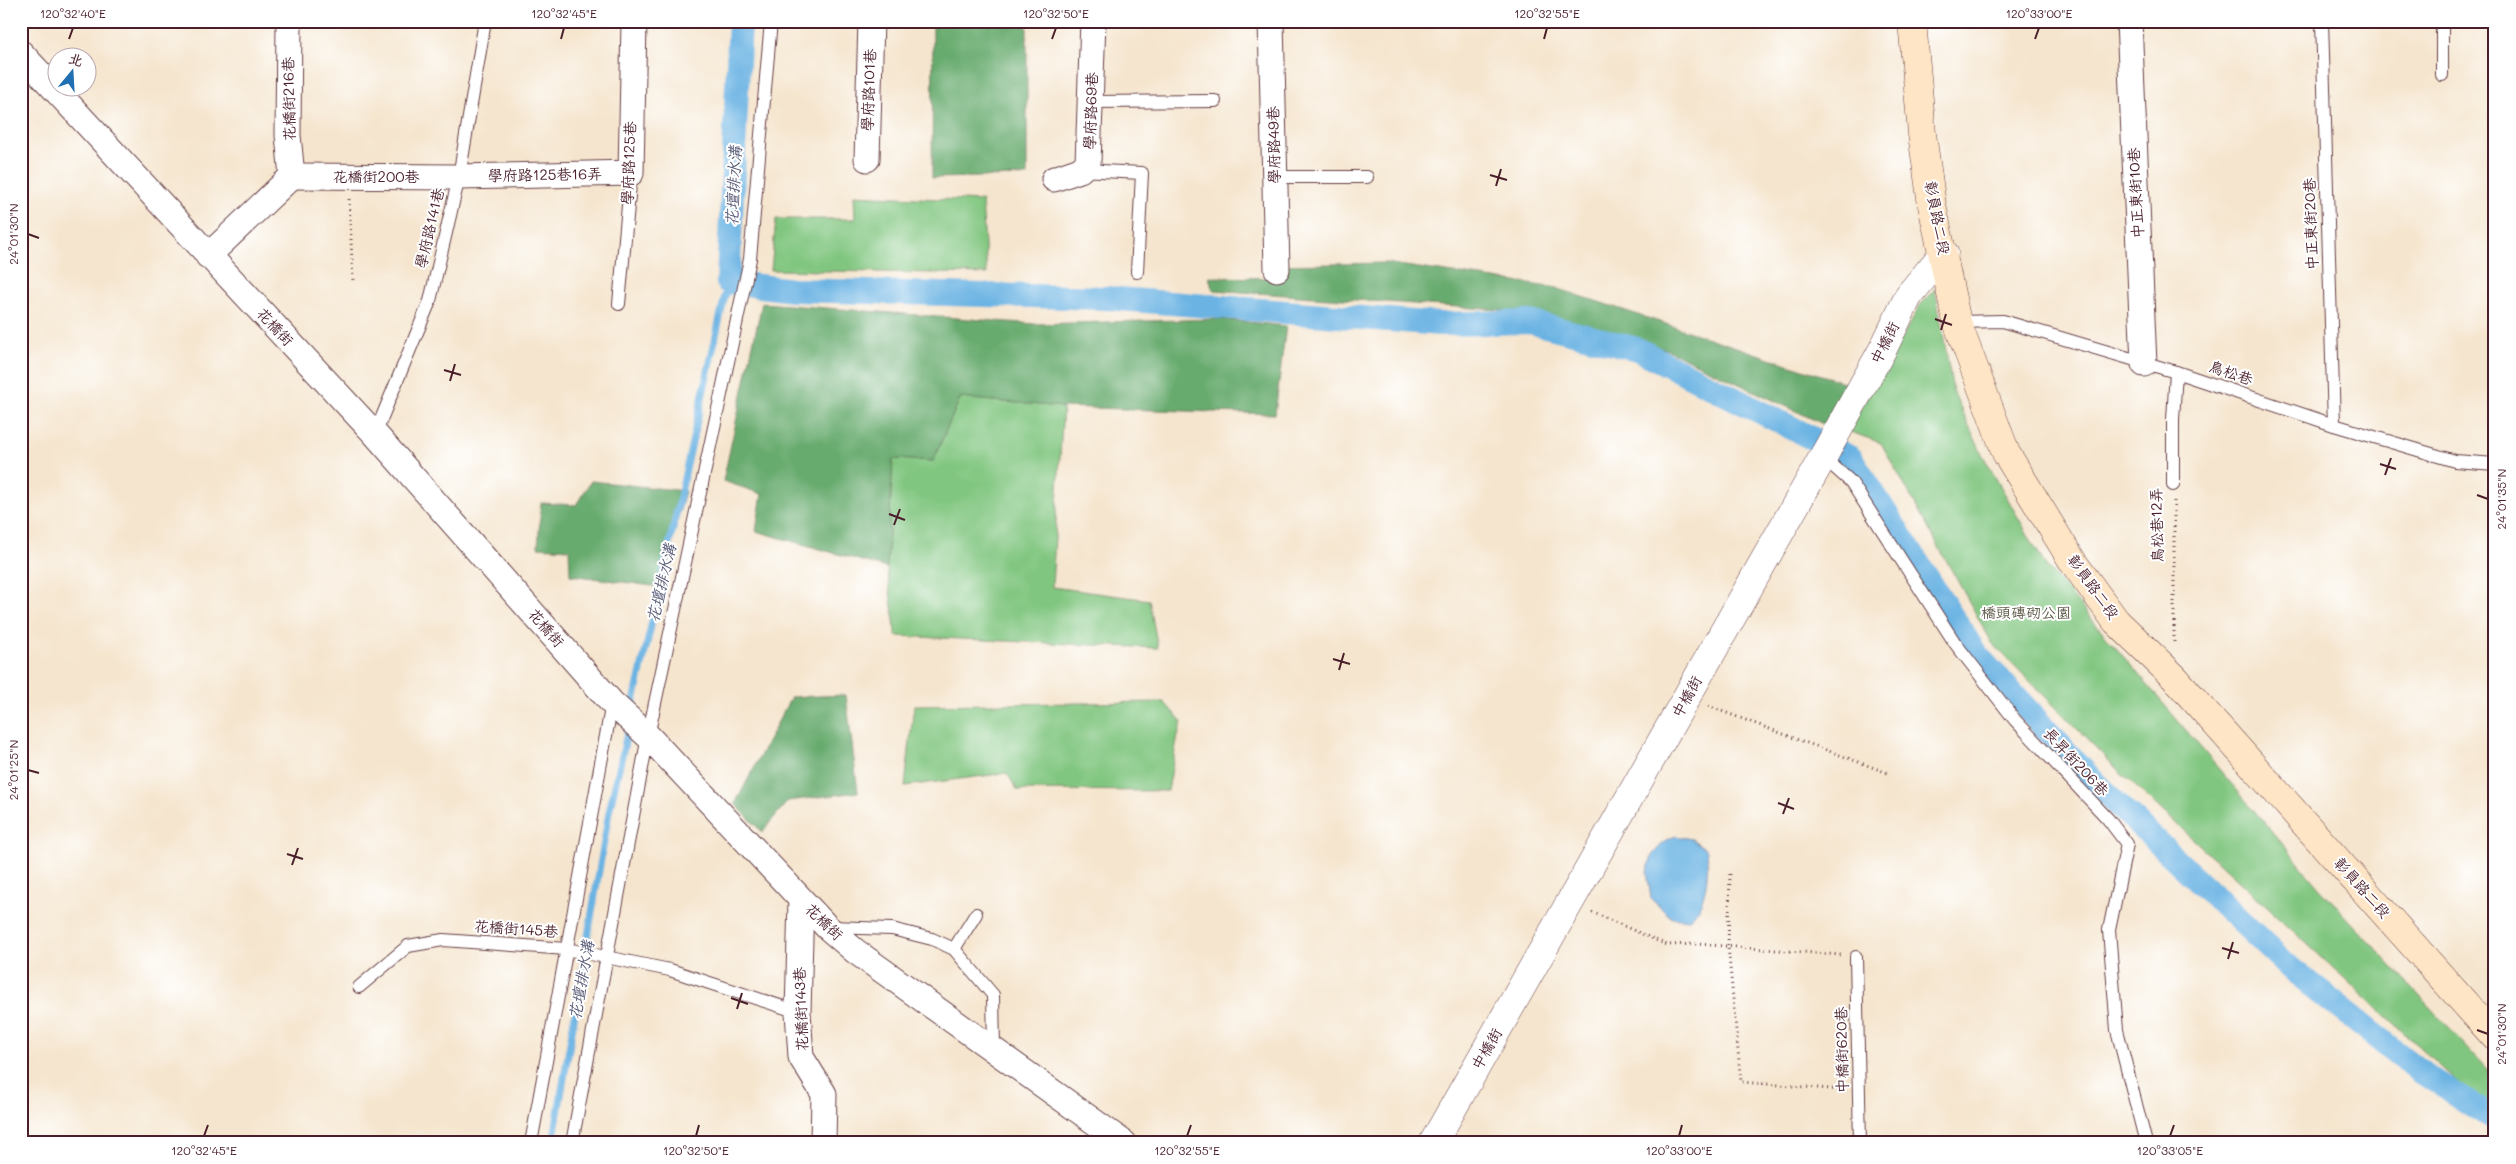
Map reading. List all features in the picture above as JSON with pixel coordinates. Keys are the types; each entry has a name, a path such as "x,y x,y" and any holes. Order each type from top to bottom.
{"main road":[{"name":"彰員路二段","path":"1912,21 1922,134 1932,205 1944,252 1957,322 2006,453 2073,562 2116,621 2174,677 2495,1037"}],"street":[{"name":"花橋街216巷","path":"288,21 288,135 292,176"},
{"name":"學府路125巷","path":"631,173 634,21"},
{"name":"學府路101巷","path":"867,159 871,21"},
{"name":"學府路69巷","path":"1054,179 1080,170 1088,163 1092,102 1093,21"},
{"name":"學府路49巷","path":"1271,21 1277,269"},
{"name":"中正東街10巷","path":"2129,21 2144,364"},
{"name":"花橋街","path":"21,53 375,434 612,703 648,736 827,927 855,951 1124,1143"},
{"name":"學府路125巷16弄","path":"459,177 631,173"},
{"name":"花橋街200巷","path":"292,176 459,177"},
{"path":"208,256 292,176"},
{"name":"中橋街","path":"1433,1143 1823,457 1909,295 1944,252"},
{"name":"花橋街143巷","path":"801,900 798,1012 801,1057 824,1094 823,1143"}],"lane":[{"name":"學府路141巷","path":"375,434 430,301 459,177 485,21"},
{"path":"572,1143 648,736 750,259 771,21"},
{"name":"中正東街20巷","path":"2322,21 2334,425"},
{"path":"2442,21 2442,75"},
{"path":"1092,102 1215,101"},
{"path":"1080,170 1142,173 1137,272"},
{"name":"學府路125巷","path":"619,304 631,173"},
{"path":"1275,178 1367,177"},
{"name":"鳥松巷","path":"1957,322 2003,321 2176,372 2334,425 2455,461 2495,464"},
{"name":"鳥松巷12弄","path":"2173,485 2173,419 2176,372"},
{"name":"長昇街206巷","path":"1823,457 1851,482 1954,643 2015,720 2108,819 2127,844 2109,930 2117,1030 2146,1143"},
{"path":"531,1143 612,703"},
{"path":"954,949 976,914"},
{"path":"827,927 892,929 932,939 954,949 992,994 994,1050"},
{"name":"花橋街145巷","path":"359,987 408,946 443,940 566,950 670,970 798,1012"},
{"name":"中橋街620巷","path":"1856,957 1860,1143"}],"path":[{"path":"348,177 353,280"},
{"name":"鳥松巷12弄","path":"2173,485 2175,521 2174,677"},
{"path":"1687,698 1888,773"},
{"path":"1730,874 1728,946 1741,1082 1859,1091"},
{"path":"1571,902 1667,944 1728,946 1856,957"}],"green space":[{"path":"933,21 1027,21 1027,176 932,178"},
{"path":"854,195 982,201 987,274 771,270 776,219 855,219"},
{"path":"1385,263 1556,288 1849,384 1825,425 1668,350 1579,324 1500,310 1213,290 1209,277 1275,278 1277,265"},
{"name":"橋頭磚砌公園","path":"1935,289 1953,391 1981,452 2044,563 2319,887 2495,1078 2495,1105 2479,1102 2119,771 1992,643 1881,443 1848,431 1921,304"},
{"path":"762,303 1035,324 1218,319 1286,326 1275,414 1063,407 960,398 933,461 893,459 887,568 756,531 762,494 723,481"},
{"path":"960,398 1063,407 1052,587 1149,600 1158,648 896,636 887,568 893,459 933,461"},
{"path":"591,481 685,491 660,587 570,575 569,549 538,547 541,503 576,505"},
{"path":"846,695 858,792 788,801 762,832 735,804 791,697"},
{"path":"1164,702 1182,722 1168,791 1017,790 1007,773 905,786 914,705"}],"water":[{"path":"1676,836 1692,839 1707,850 1708,869 1703,898 1694,914 1688,920 1672,918 1651,899 1647,872 1653,854 1666,840"}],"waterway":[{"path":"740,21 728,282 792,290 1105,298 1440,324 1530,322 1637,349 1851,458 1976,654 2095,783 2290,968 2421,1072 2495,1120"},
{"name":"花壇排水溝","path":"631,715 728,282"},
{"name":"花壇排水溝","path":"553,1143 609,812 629,725"}]}
